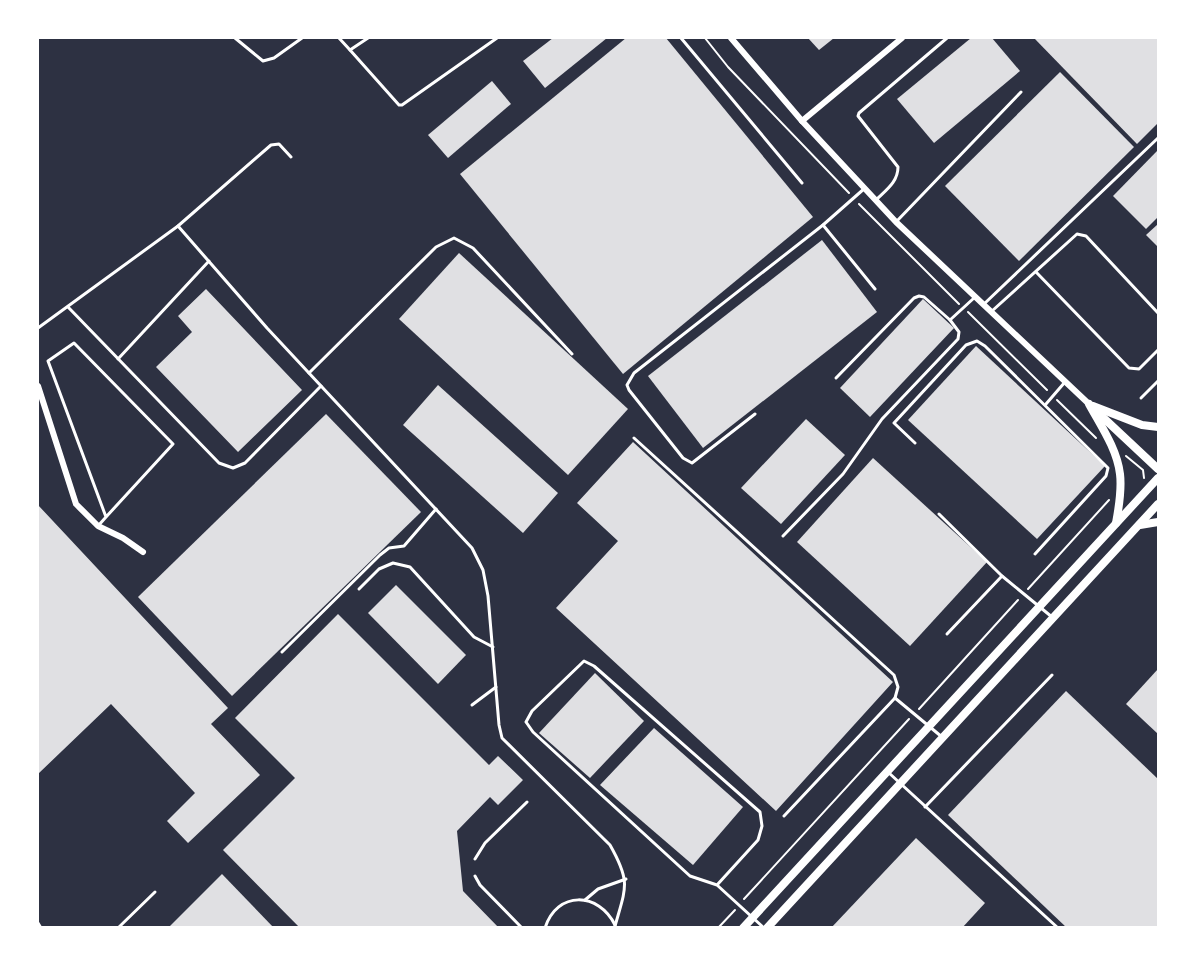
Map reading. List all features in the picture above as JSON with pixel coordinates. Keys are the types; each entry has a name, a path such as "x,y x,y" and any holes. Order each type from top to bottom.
{"street":[{"path":"731,38 802,121 896,222 1158,469"},
{"path":"802,121 902,38"},
{"path":"38,386 76,504 98,526 123,538 143,552"},
{"path":"1089,404 1142,425 1158,427"},
{"path":"1089,404 1114,451 1120,475 1116,524"},
{"path":"743,927 1158,478"},
{"path":"765,927 943,739 1158,504"},
{"path":"1140,525 1158,522"}],"lane":[{"path":"235,38 263,61 274,58 302,38"},
{"path":"339,38 399,105 497,38"},
{"path":"350,51 368,38"},
{"path":"681,38 802,183"},
{"path":"876,200 893,184 898,174 898,167 858,116 859,113 947,38"},
{"path":"896,222 1021,92"},
{"path":"983,306 1158,138"},
{"path":"38,328 178,226 271,145 279,144 291,157"},
{"path":"755,414 692,463 636,399 627,385 628,379 823,225 865,188"},
{"path":"823,225 875,289"},
{"path":"178,226 309,373 472,548 483,570 488,596 502,738 610,845 621,864 626,879 625,892 615,927"},
{"path":"992,312 1077,234 1086,236 1158,313"},
{"path":"309,373 436,247 454,238 473,248 572,354"},
{"path":"118,359 209,261"},
{"path":"1036,272 1129,368 1139,369 1158,350"},
{"path":"783,536 843,474 882,418 958,339 959,332 950,320 924,297 919,296 914,298 836,378"},
{"path":"950,320 975,296"},
{"path":"68,307 219,463 233,468 245,463 321,386"},
{"path":"915,443 894,423 966,345 977,341 985,346 1108,468 1106,476 1035,554"},
{"path":"98,526 173,444 74,343 48,361 106,517"},
{"path":"1142,398 1158,381"},
{"path":"1046,404 1065,382"},
{"path":"634,438 894,675 898,687 895,698 784,816"},
{"path":"282,652 380,555 389,548 404,546 436,509"},
{"path":"939,514 1002,576 1053,619"},
{"path":"358,589 379,568 393,563 410,567 474,637 493,647"},
{"path":"947,634 1002,576"},
{"path":"717,885 758,840 762,826 760,812 594,666 584,662 532,711 526,723 533,732 690,876 717,885 765,927"},
{"path":"925,807 1052,675"},
{"path":"472,705 496,687"},
{"path":"895,698 943,739"},
{"path":"887,771 1058,927"},
{"path":"475,859 485,843 527,801"},
{"path":"475,876 480,885 522,927"},
{"path":"584,900 598,889 626,879"},
{"path":"118,927 155,892"},
{"path":"545,927 554,911 561,905 584,900 600,905 609,914 615,927"},
{"path":"38,923 42,927"}],"path":[{"path":"705,38 728,67 854,198 1100,442"},
{"path":"1124,454 1143,470 1144,482"}],"building":[{"path":"553,38 607,38 545,88 523,61"},
{"path":"626,38 666,38 813,217 623,374 460,174"},
{"path":"808,38 834,38 819,50"},
{"path":"971,38 992,38 1020,71 934,143 897,99"},
{"path":"1034,38 1158,38 1158,123 1137,144"},
{"path":"1060,72 1134,147 1019,261 945,186"},
{"path":"492,81 511,104 448,158 428,135"},
{"path":"1158,150 1158,217 1146,229 1113,196"},
{"path":"1158,224 1158,247 1146,235"},
{"path":"822,240 877,312 703,448 648,376"},
{"path":"459,253 628,409 568,475 399,319"},
{"path":"206,289 302,390 238,452 156,367 192,332 178,316"},
{"path":"923,299 954,328 870,417 840,388"},
{"path":"976,346 1105,466 1037,539 908,420"},
{"path":"438,385 558,493 523,533 403,425"},
{"path":"326,414 421,512 232,696 138,597"},
{"path":"806,419 845,455 781,524 741,488"},
{"path":"633,442 893,682 776,811 556,608 618,541 577,503"},
{"path":"873,458 987,562 910,646 797,542"},
{"path":"38,505 228,708 211,724 260,775 188,843 167,821 195,793 111,704 38,774"},
{"path":"396,585 466,655 438,684 368,613"},
{"path":"338,614 489,765 498,756 523,780 498,805 490,797 457,831 463,891 499,928 300,928 223,850 295,778 235,718"},
{"path":"1158,669 1158,734 1126,704"},
{"path":"595,673 644,721 590,778 539,733"},
{"path":"1066,691 1158,779 1158,928 1067,928 948,815"},
{"path":"654,728 743,807 693,865 600,785"},
{"path":"916,838 985,903 962,928 831,928"},
{"path":"222,874 274,928 168,928"}]}
